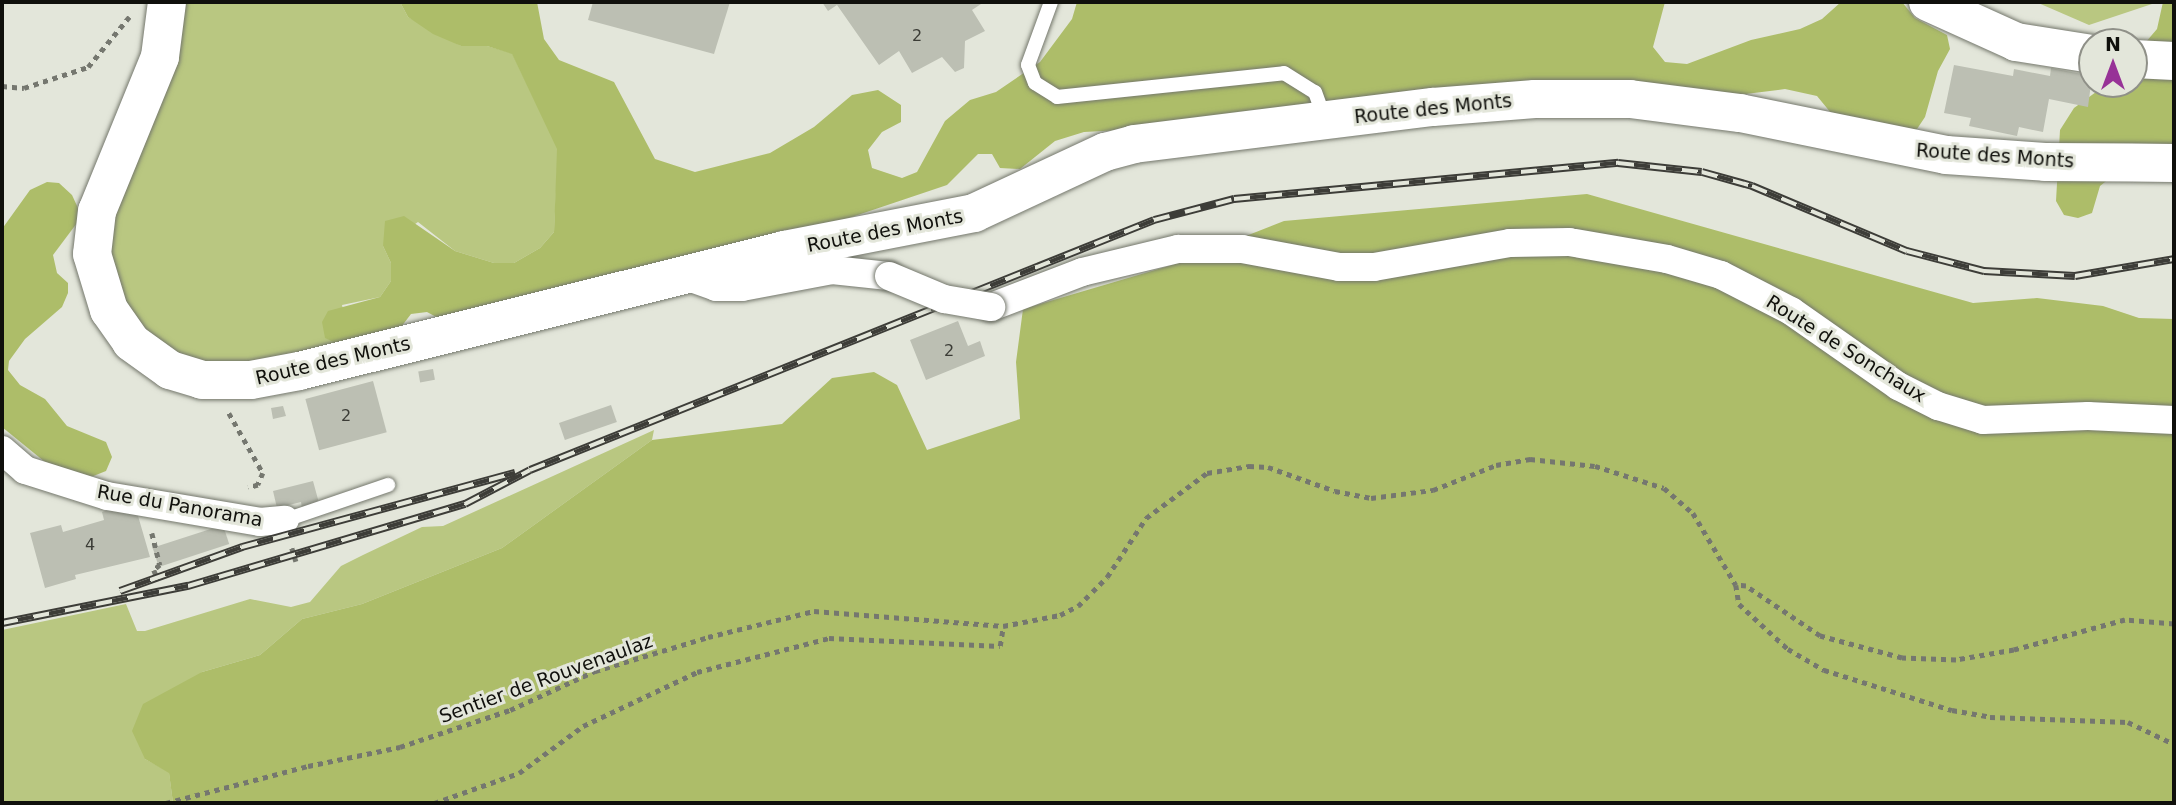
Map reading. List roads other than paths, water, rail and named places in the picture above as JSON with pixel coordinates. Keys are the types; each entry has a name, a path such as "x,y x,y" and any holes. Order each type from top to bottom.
{"street":[{"path":"1927,2 2017,42 2078,52"},
{"name":"Route des Monts","path":"153,6 160,57 101,200 93,226 92,254 109,310 131,342 170,370 216,381 299,371 784,250 974,214 1105,152 1134,144 1326,121 1535,99 1630,99 1740,113 1946,155 2045,162 2174,163"},
{"path":"2148,59 2174,61"},
{"name":"Route de Sonchaux","path":"686,276 716,287 742,287 832,270 889,276 944,299 991,307 1082,272 1178,249 1242,249 1339,267 1374,267 1510,243 1569,242 1667,259 1721,275 1791,311 1898,386 1938,406 1983,420 2088,416 2174,420"},
{"name":"Rue du Panorama","path":"2,450 25,470 107,496 260,522 285,520"}],"lane":[{"path":"1051,2 1028,65 1035,83 1057,97 1284,73 1315,92 1326,121"},
{"path":"285,520 388,485"}],"railway":[{"path":"2,623 188,586 465,504 530,470 1154,220 1234,199 1618,163 1702,172 1752,186 1907,251 1984,271 2075,276 2174,259"},
{"path":"120,591 242,547 515,473"}]}
